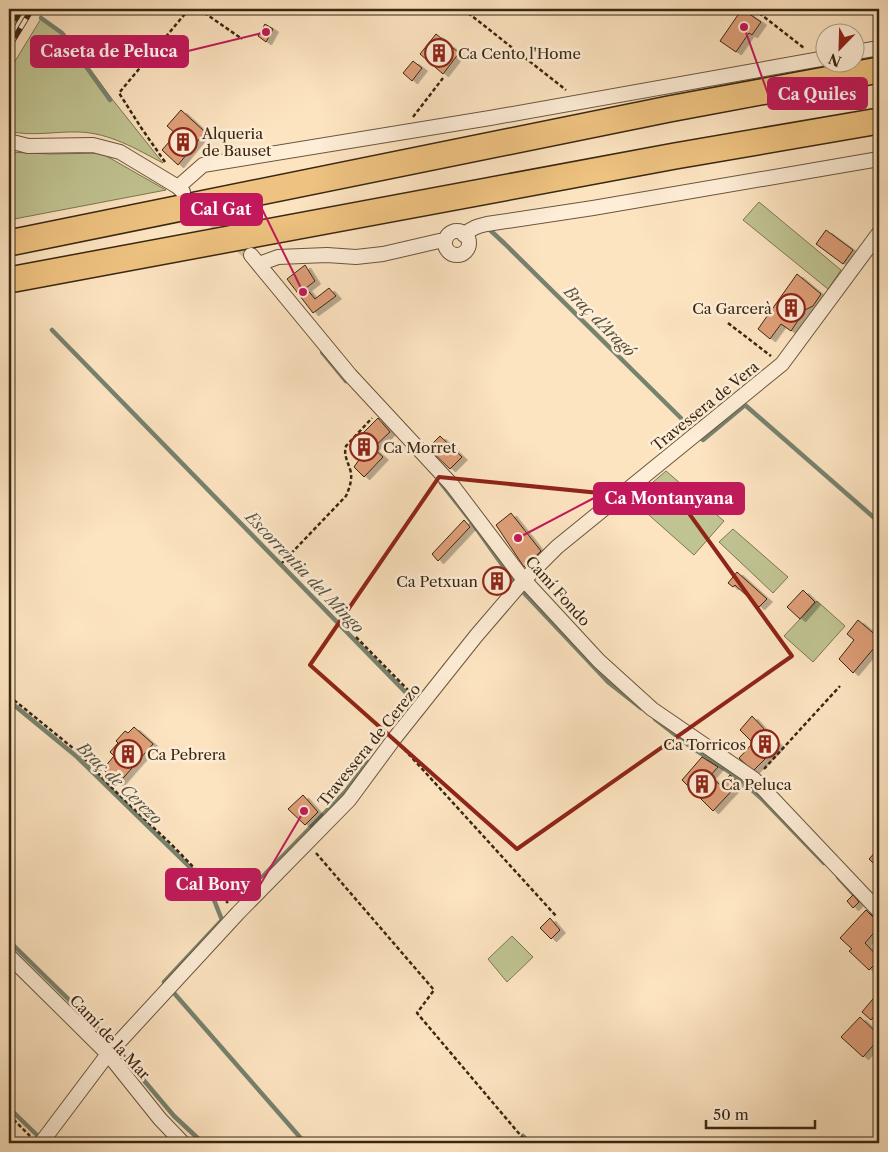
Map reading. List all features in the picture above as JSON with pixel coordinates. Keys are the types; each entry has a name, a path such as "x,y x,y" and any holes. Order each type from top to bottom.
{"highway":[{"path":"9,243 669,109 879,70"},
{"path":"9,280 665,158 879,122"}],"street":[{"path":"866,50 879,48"},
{"path":"9,141 28,146 92,145 120,152 183,186 203,165 816,60"},
{"path":"464,234 476,227 487,224 593,208 879,159"},
{"path":"452,232 464,234 468,239 467,250 461,254 453,254 447,250 445,242 448,235 452,232"},
{"name":"Travessera de Vera","path":"524,580 557,547 782,364 879,233"},
{"name":"Camí Fondo","path":"445,242 439,241 383,254 255,259 350,375 452,485 524,580 599,661 652,709 754,779 879,911"},
{"name":"Travessera de Cerezo","path":"42,1143 108,1054 238,913 349,800 394,739 476,636 524,580"},
{"name":"Camí de la Mar","path":"9,956 108,1054 160,1119 184,1143"}],"path":[{"path":"183,186 119,93 189,9"},
{"path":"199,9 242,39"},
{"path":"464,9 563,87 578,102"},
{"path":"754,9 816,56"},
{"path":"406,131 406,126 443,78"},
{"path":"728,323 782,364"},
{"path":"282,563 346,496 351,474 344,452 346,446 381,408"},
{"path":"356,637 422,704"},
{"path":"754,779 840,686"},
{"path":"9,696 79,753 238,913"},
{"path":"394,739 557,918"},
{"path":"307,843 434,990 417,1013 527,1143"},
{"path":"9,1115 32,1137 42,1143"}],"highlighted area":[{"path":"439,477 680,501 792,656 517,849 310,665"}],"green space":[{"path":"42,17 64,33 112,99 163,163 133,147 101,135 79,132 35,134 9,131 9,71"},
{"path":"9,152 51,154 101,153 166,190 9,220"},
{"path":"759,202 841,270 828,289 743,220"},
{"path":"666,471 724,521 694,555 632,500"},
{"path":"733,529 788,577 773,593 719,542"},
{"path":"817,601 845,626 813,662 784,636"},
{"path":"512,936 533,957 507,982 488,959"}],"building":[{"path":"742,9 761,22 752,35 749,33 736,52 720,41"},
{"path":"265,24 273,29 266,42 258,36"},
{"name":"Ca Cento l'Home","path":"436,34 459,53 443,74 420,54"},
{"path":"413,61 422,68 412,81 403,73"},
{"name":"Alqueria de Bauset","path":"181,110 205,132 178,165 162,150 176,134 167,126"},
{"path":"826,230 853,250 843,264 816,244"},
{"path":"305,265 315,281 306,288 315,299 329,288 336,296 313,313 287,279"},
{"name":"Ca Garcerà","path":"797,274 821,294 813,306 805,310 791,331 781,324 770,339 758,329"},
{"name":"Ca Morret","path":"378,418 390,432 373,448 383,457 364,477 354,467 361,457 351,445"},
{"path":"440,436 462,457 450,469 428,448"},
{"path":"511,513 541,551 524,567 496,525"},
{"path":"464,520 470,527 438,561 432,554"},
{"path":"737,572 767,599 759,607 735,585 733,587 728,583"},
{"name":"Ca Petxuan","path":"498,573 505,583 497,589 489,579"},
{"path":"803,590 815,602 800,619 787,607"},
{"path":"858,620 879,638 879,642 853,673 839,659 854,640 847,634"},
{"name":"Ca Torricos","path":"752,716 779,745 753,771 739,758 753,743 740,730"},
{"name":"Ca Pebrera","path":"134,727 153,744 118,784 103,769 114,756 110,752 118,743 116,741 125,731 128,733"},
{"name":"Ca Peluca","path":"702,757 718,767 710,776 720,785 730,775 739,783 713,811 682,780"},
{"path":"303,795 318,812 305,825 288,809"},
{"path":"879,848 879,869 869,859"},
{"path":"853,895 859,902 853,908 847,901"},
{"path":"866,910 879,923 879,930 878,928 865,943 879,958 869,970 849,951 852,949 840,938"},
{"path":"550,918 560,930 551,939 540,928"},
{"path":"877,994 879,996 879,1011 871,1020 862,1012"},
{"path":"860,1017 879,1035 879,1039 863,1057 841,1037"}],"waterway":[{"path":"41,18 62,33 110,100"},
{"name":"Braç d'Aragó","path":"490,230 693,430"},
{"name":"Escorrentia del Mingo","path":"52,330 415,702 413,705"},
{"path":"322,352 346,381"},
{"name":"Braç d'Aragó","path":"701,438 703,440 745,405 879,522"},
{"path":"441,483 513,580"},
{"path":"524,593 608,682 641,708"},
{"name":"Braç de Cerezo","path":"9,701 76,756 208,885 222,920 164,982"},
{"path":"655,719 691,747 739,778 824,863"},
{"name":"Escorrentia del Mingo","path":"240,900 345,792 368,762"},
{"path":"838,877 859,900"},
{"path":"872,913 879,921"},
{"path":"9,941 108,1038"},
{"name":"Braç de Cerezo","path":"174,993 305,1143"},
{"path":"119,1051 174,1116 203,1143"},
{"path":"9,1108 38,1136"},
{"name":"Escorrentia del Mingo","path":"523,1136 530,1143"}],"tunnel":[{"path":"194,202 251,255"}],"railway":[{"path":"9,30 22,9"},
{"path":"9,47 32,9"}],"place":[{"name":"Ca Quiles","path":"744,27"},
{"name":"Caseta de Peluca","path":"266,32"},
{"name":"Ca Cento l'Home","path":"439,53"},
{"name":"Alqueria de Bauset","path":"183,142"},
{"name":"Cal Gat","path":"303,292"},
{"name":"Ca Garcerà","path":"791,308"},
{"name":"Ca Morret","path":"364,447"},
{"name":"Ca Montanyana","path":"518,538"},
{"name":"Ca Petxuan","path":"497,581"},
{"name":"Ca Torricos","path":"765,744"},
{"name":"Ca Pebrera","path":"128,754"},
{"name":"Ca Peluca","path":"702,784"},
{"name":"Cal Bony","path":"304,811"}]}
